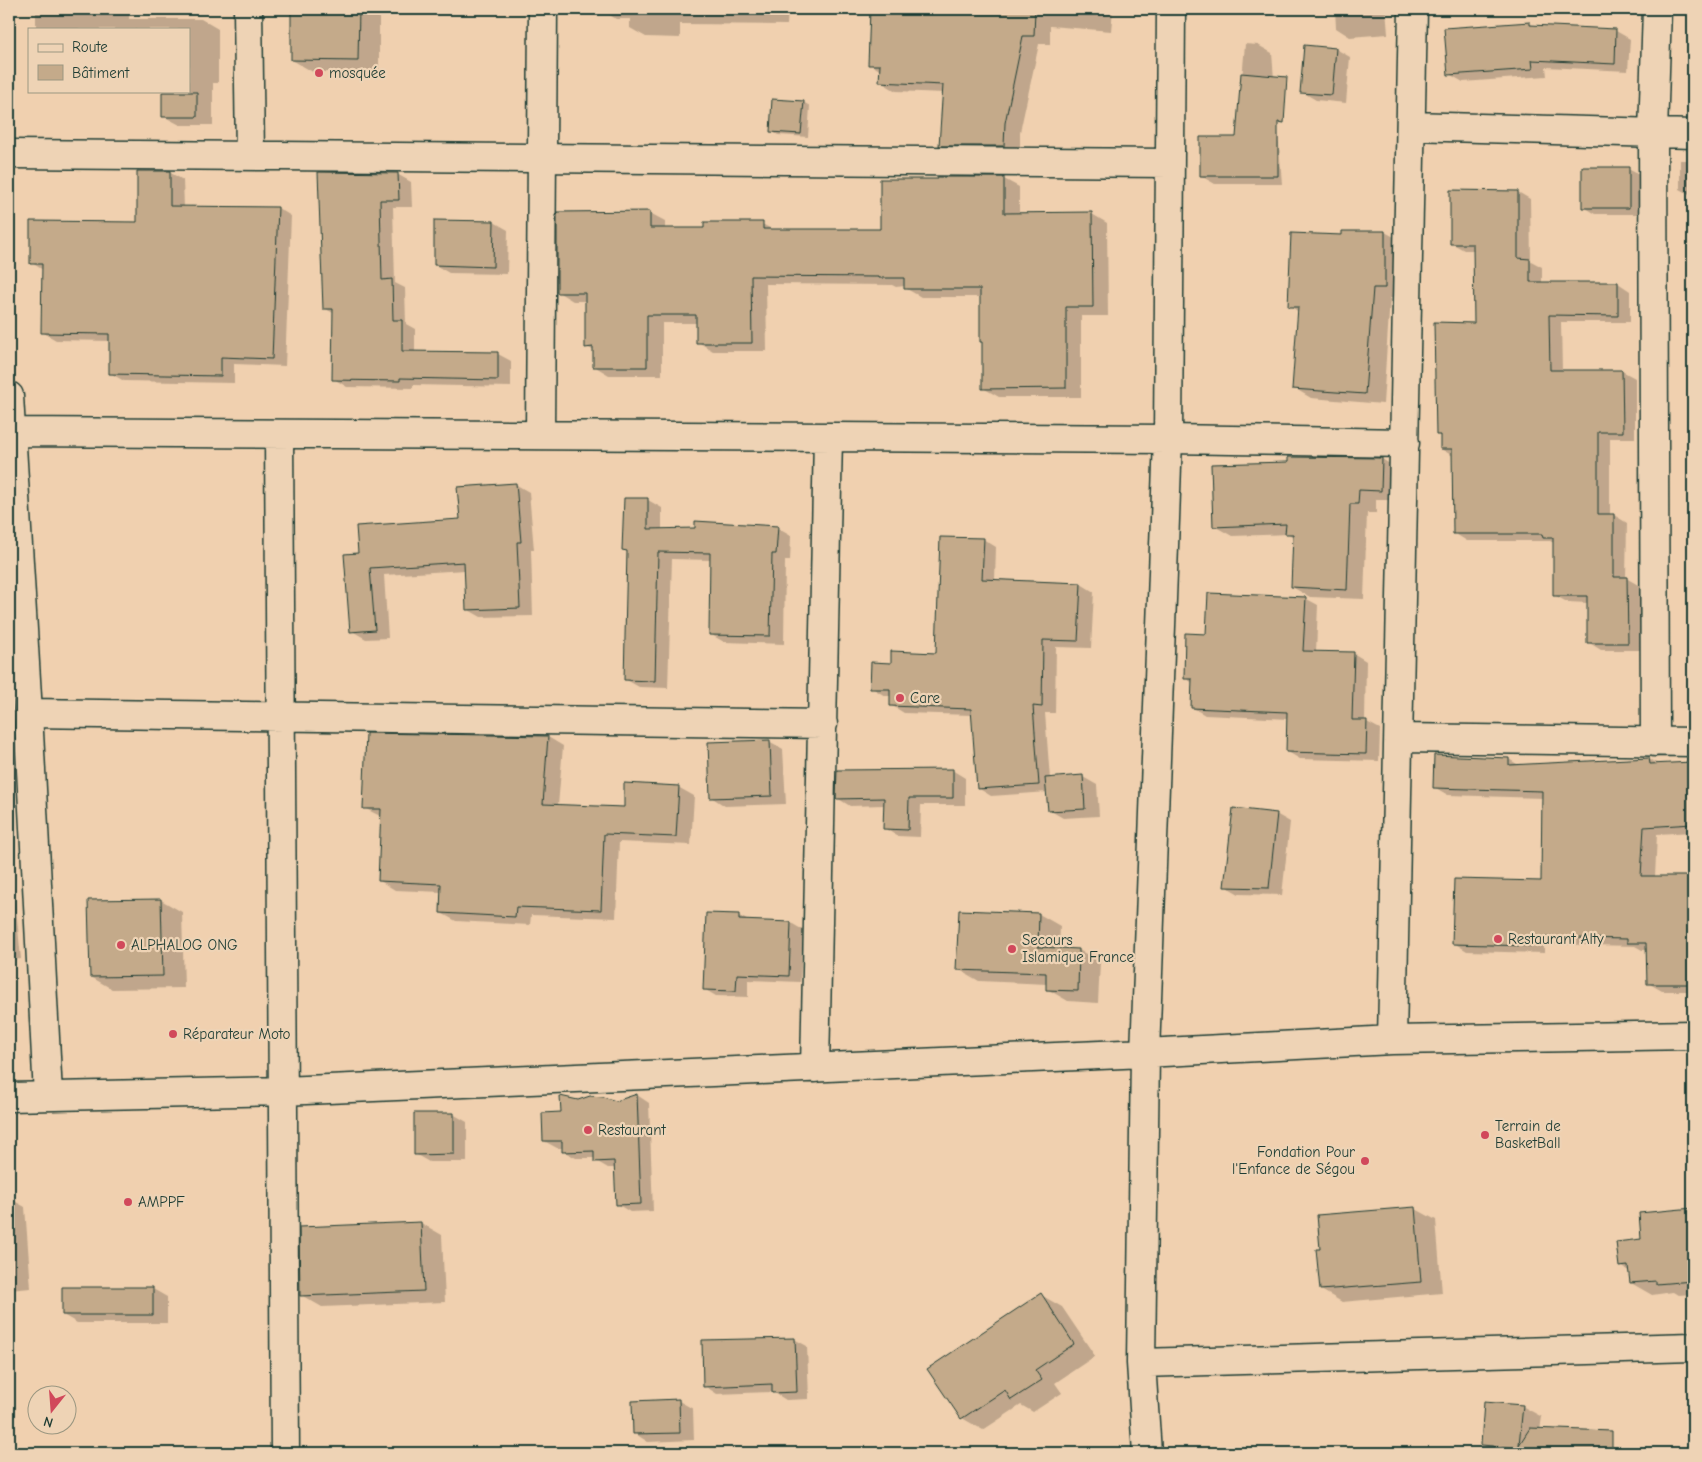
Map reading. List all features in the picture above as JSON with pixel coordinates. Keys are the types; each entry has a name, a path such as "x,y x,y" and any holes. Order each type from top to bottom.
{"street":[{"path":"248,9 250,156"},
{"path":"540,435 543,9"},
{"path":"1147,1453 1141,1363 1145,1053 1168,439 1171,9"},
{"path":"1392,1040 1413,9"},
{"path":"1655,742 1653,133 1657,9"},
{"path":"1411,126 1693,134"},
{"path":"9,154 1169,162"},
{"path":"9,396 48,1095"},
{"path":"11,432 1168,439 1405,443"},
{"path":"279,434 285,1453"},
{"path":"815,1068 828,437"},
{"path":"28,713 823,724"},
{"path":"1399,738 1693,742"},
{"path":"9,1097 283,1091 1145,1053 1392,1040 1693,1035"},
{"path":"1141,1363 1693,1347"}],"building":[{"path":"291,9 359,9 358,61 291,60"},
{"path":"870,9 1035,9 1034,36 1023,36 1005,123 1004,146 939,146 943,85 879,82 880,65 868,65"},
{"path":"1530,22 1530,25 1616,29 1615,64 1532,60 1533,69 1448,75 1444,28"},
{"path":"1304,45 1336,48 1332,95 1300,93"},
{"path":"1241,73 1287,77 1284,123 1278,122 1278,176 1200,176 1200,137 1236,137"},
{"path":"162,92 197,92 197,117 162,117"},
{"path":"772,99 804,101 801,134 770,132"},
{"path":"1582,167 1629,167 1629,208 1582,208"},
{"path":"137,171 170,171 170,206 278,207 272,359 221,357 221,376 109,374 109,334 41,333 42,264 30,264 30,221 137,222"},
{"path":"318,172 398,173 399,200 380,200 382,280 392,279 393,320 402,320 402,351 498,352 498,380 400,378 400,381 332,380 333,309 323,309"},
{"path":"937,177 1004,177 1004,213 1092,212 1093,307 1066,307 1066,388 982,389 980,289 904,289 904,278 751,276 752,343 696,343 696,315 647,315 647,367 593,367 593,347 585,348 585,293 557,293 557,212 650,211 650,228 704,228 704,222 763,222 763,229 880,229 880,179 937,179"},
{"path":"1450,190 1518,191 1518,258 1530,259 1530,282 1618,282 1618,316 1549,315 1550,370 1622,370 1623,432 1598,432 1598,514 1614,514 1614,577 1627,577 1628,643 1587,643 1587,596 1553,596 1553,538 1543,538 1542,534 1453,534 1452,449 1440,449 1440,435 1436,435 1434,322 1474,323 1473,244 1450,244"},
{"path":"434,220 494,221 493,267 434,265"},
{"path":"1342,231 1385,231 1385,288 1373,288 1365,394 1292,389 1298,307 1288,307 1291,233 1342,235"},
{"path":"1288,457 1382,458 1381,491 1359,490 1358,504 1350,504 1347,590 1291,587 1293,534 1285,534 1286,524 1213,527 1211,464 1288,462"},
{"path":"516,483 521,542 517,542 520,608 466,610 464,562 370,568 375,630 350,632 344,554 358,553 356,526 460,519 457,487"},
{"path":"624,498 648,498 648,529 695,528 695,521 778,526 776,554 772,554 770,636 709,635 710,553 658,552 655,681 624,680 627,551 622,550"},
{"path":"940,537 984,538 982,579 1081,583 1078,641 1043,640 1042,707 1033,706 1039,785 977,789 971,709 890,706 890,689 870,689 871,662 891,663 891,651 936,653"},
{"path":"1208,593 1306,597 1303,651 1354,652 1352,720 1367,720 1366,754 1286,752 1287,712 1191,708 1192,679 1184,679 1185,633 1206,634"},
{"path":"366,733 548,736 543,804 624,807 624,783 679,786 676,837 604,834 601,910 516,907 515,917 440,913 441,884 378,881 381,809 363,809"},
{"path":"770,740 772,796 710,798 708,742"},
{"path":"1434,755 1509,758 1509,765 1649,758 1650,764 1693,762 1693,824 1644,827 1641,876 1693,876 1693,984 1647,984 1646,943 1627,943 1627,939 1531,937 1531,946 1452,944 1454,879 1541,881 1542,791 1433,788"},
{"path":"953,769 953,798 909,798 908,830 883,829 884,798 836,799 837,770"},
{"path":"1083,775 1085,809 1048,811 1045,778"},
{"path":"1233,808 1277,813 1269,888 1224,887"},
{"path":"161,899 163,976 90,977 88,900"},
{"path":"959,910 1039,913 1038,947 1079,949 1078,991 1046,990 1046,973 956,970"},
{"path":"706,913 739,914 739,920 791,922 789,976 737,974 736,991 703,990"},
{"path":"637,1094 641,1204 616,1205 614,1161 594,1162 594,1151 562,1152 562,1141 543,1141 542,1113 561,1112 560,1096 578,1100 590,1096 603,1097 616,1101"},
{"path":"414,1113 454,1113 454,1154 414,1155"},
{"path":"1415,1207 1421,1282 1320,1290 1316,1249 1320,1249 1317,1215"},
{"path":"1693,1208 1693,1281 1656,1284 1656,1281 1630,1283 1628,1266 1619,1267 1616,1242 1641,1239 1639,1213"},
{"path":"421,1222 424,1291 300,1296 299,1227"},
{"path":"62,1287 153,1287 153,1315 62,1315"},
{"path":"1041,1293 1074,1344 1035,1370 1042,1380 1011,1400 1005,1390 961,1419 927,1369"},
{"path":"795,1338 797,1392 772,1393 772,1384 703,1387 702,1340"},
{"path":"679,1399 680,1433 633,1434 632,1401"},
{"path":"1484,1402 1523,1405 1519,1445 1530,1428 1612,1431 1612,1453 1514,1453 1517,1448 1481,1445"}],"place":[{"name":"mosquée","path":"319,73"},
{"name":"Care","path":"900,698"},
{"name":"Restaurant Alty","path":"1498,939"},
{"name":"ALPHALOG ONG","path":"121,945"},
{"name":"Secours Islamique France","path":"1012,949"},
{"name":"Réparateur Moto","path":"173,1034"},
{"name":"Restaurant","path":"588,1130"},
{"name":"Terrain de BasketBall","path":"1485,1135"},
{"name":"Fondation Pour l'Enfance de Ségou","path":"1365,1161"},
{"name":"AMPPF","path":"128,1202"}]}
